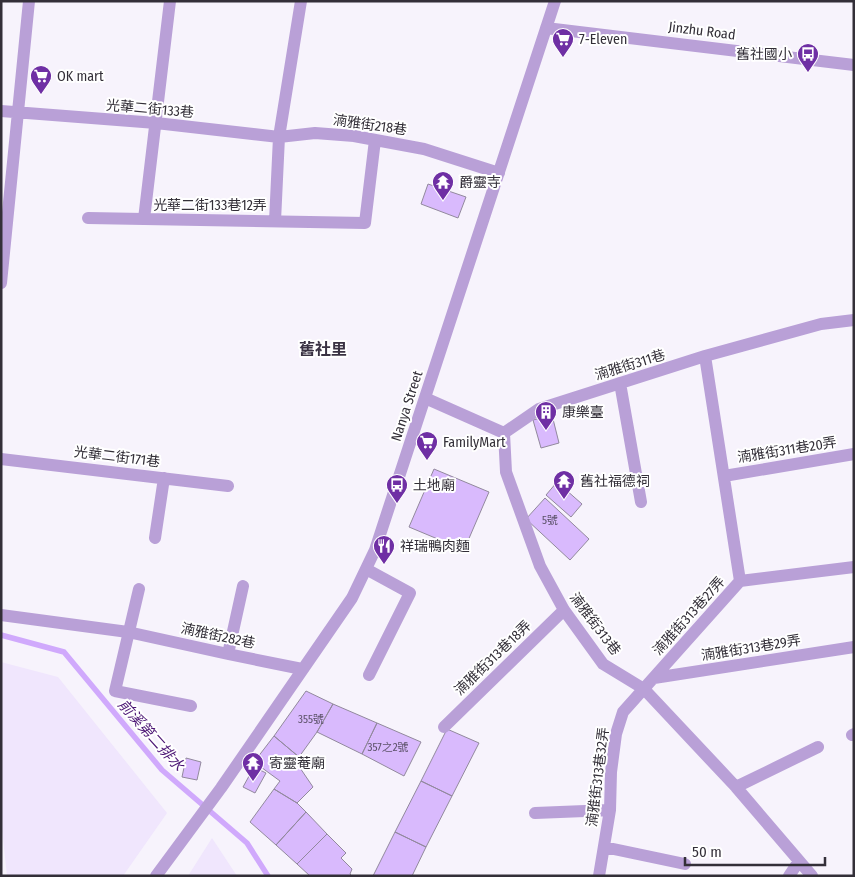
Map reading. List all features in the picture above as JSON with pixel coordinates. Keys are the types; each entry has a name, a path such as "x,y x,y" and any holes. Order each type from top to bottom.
{"street":[{"path":"1,283 6,181 18,112 29,1"},
{"name":"光華二街133巷12弄","path":"144,219 170,1"},
{"path":"275,220 280,137 301,1"},
{"name":"Nanya Street","path":"157,875 221,788 352,598 366,570 375,550 555,1"},
{"name":"Jinzhu Road","path":"546,28 854,65"},
{"name":"光華二街133巷","path":"1,111 156,123 280,137"},
{"name":"湳雅街218巷","path":"280,137 315,133 354,136 424,149 499,174"},
{"name":"光華二街133巷12弄","path":"88,218 365,223 375,140"},
{"name":"湳雅街311巷","path":"504,433 539,409 705,356 821,324 854,320"},
{"name":"湳雅街311巷20弄","path":"705,356 740,581"},
{"path":"620,383 641,502"},
{"path":"425,398 504,433"},
{"name":"湳雅街313巷","path":"504,433 506,472 540,566 564,610 603,664 644,689 736,787 812,876"},
{"name":"湳雅街311巷20弄","path":"724,476 854,454"},
{"name":"光華二街171巷","path":"1,458 228,486"},
{"path":"155,538 164,478"},
{"name":"湳雅街313巷27弄","path":"644,689 740,581 854,567"},
{"path":"366,570 410,593 369,675"},
{"path":"228,654 243,586"},
{"path":"139,589 116,691 191,706"},
{"name":"湳雅街313巷18弄","path":"444,727 564,610"},
{"name":"湳雅街282巷","path":"1,615 128,632 302,669"},
{"name":"湳雅街313巷29弄","path":"654,678 854,647"},
{"name":"湳雅街313巷32弄","path":"599,876 610,810 611,772 616,734 623,712 644,689"},
{"path":"736,787 818,747"},
{"path":"535,813 610,810"},
{"path":"604,847 685,864"},
{"path":"790,876 800,862"}],"shaded area":[{"path":"1,662 58,677 167,813 123,876 7,876 1,820"},
{"path":"212,838 237,876 188,876"}],"building":[{"name":"爵靈寺","path":"428,184 466,197 458,218 421,204"},
{"name":"康樂臺","path":"552,415 559,443 541,448 533,420"},
{"path":"434,469 489,492 464,550 409,527"},
{"path":"569,477 573,481 569,485 565,481"},
{"name":"舊社福德祠","path":"557,482 582,504 571,517 546,495"},
{"path":"545,498 589,539 570,560 526,519"},
{"path":"306,691 333,704 317,732 299,757 274,736"},
{"path":"333,704 377,723 362,754 317,732"},
{"path":"377,723 421,742 404,776 362,754"},
{"path":"447,729 479,743 452,796 421,781"},
{"path":"274,736 299,757 296,762 313,787 297,803 274,789 280,781 254,762"},
{"path":"186,758 201,762 197,780 182,777"},
{"name":"寄靈菴廟","path":"254,767 266,773 255,793 243,787"},
{"path":"421,781 452,796 426,847 395,832"},
{"path":"274,789 297,803 306,812 276,845 250,822"},
{"path":"306,812 327,834 297,864 276,845"},
{"path":"395,832 426,847 412,876 373,876"},
{"path":"327,834 346,853 341,858 352,869 350,874 352,876 310,876 297,864"}],"waterway":[{"name":"前溪第二排水","path":"1,635 64,652 162,770 247,843 268,876"}],"place":[{"name":"7-Eleven","path":"563,58"},
{"name":"舊社國小","path":"808,73"},
{"name":"OK mart","path":"41,95"},
{"name":"爵靈寺","path":"443,201"},
{"name":"康樂臺","path":"546,431"},
{"name":"FamilyMart","path":"427,461"},
{"name":"舊社福德祠","path":"564,500"},
{"name":"土地廟","path":"397,504"},
{"name":"祥瑞鴨肉麵","path":"384,565"},
{"name":"寄靈菴廟","path":"253,782"}],"district":[{"name":"舊社里","path":"323,349"}]}
